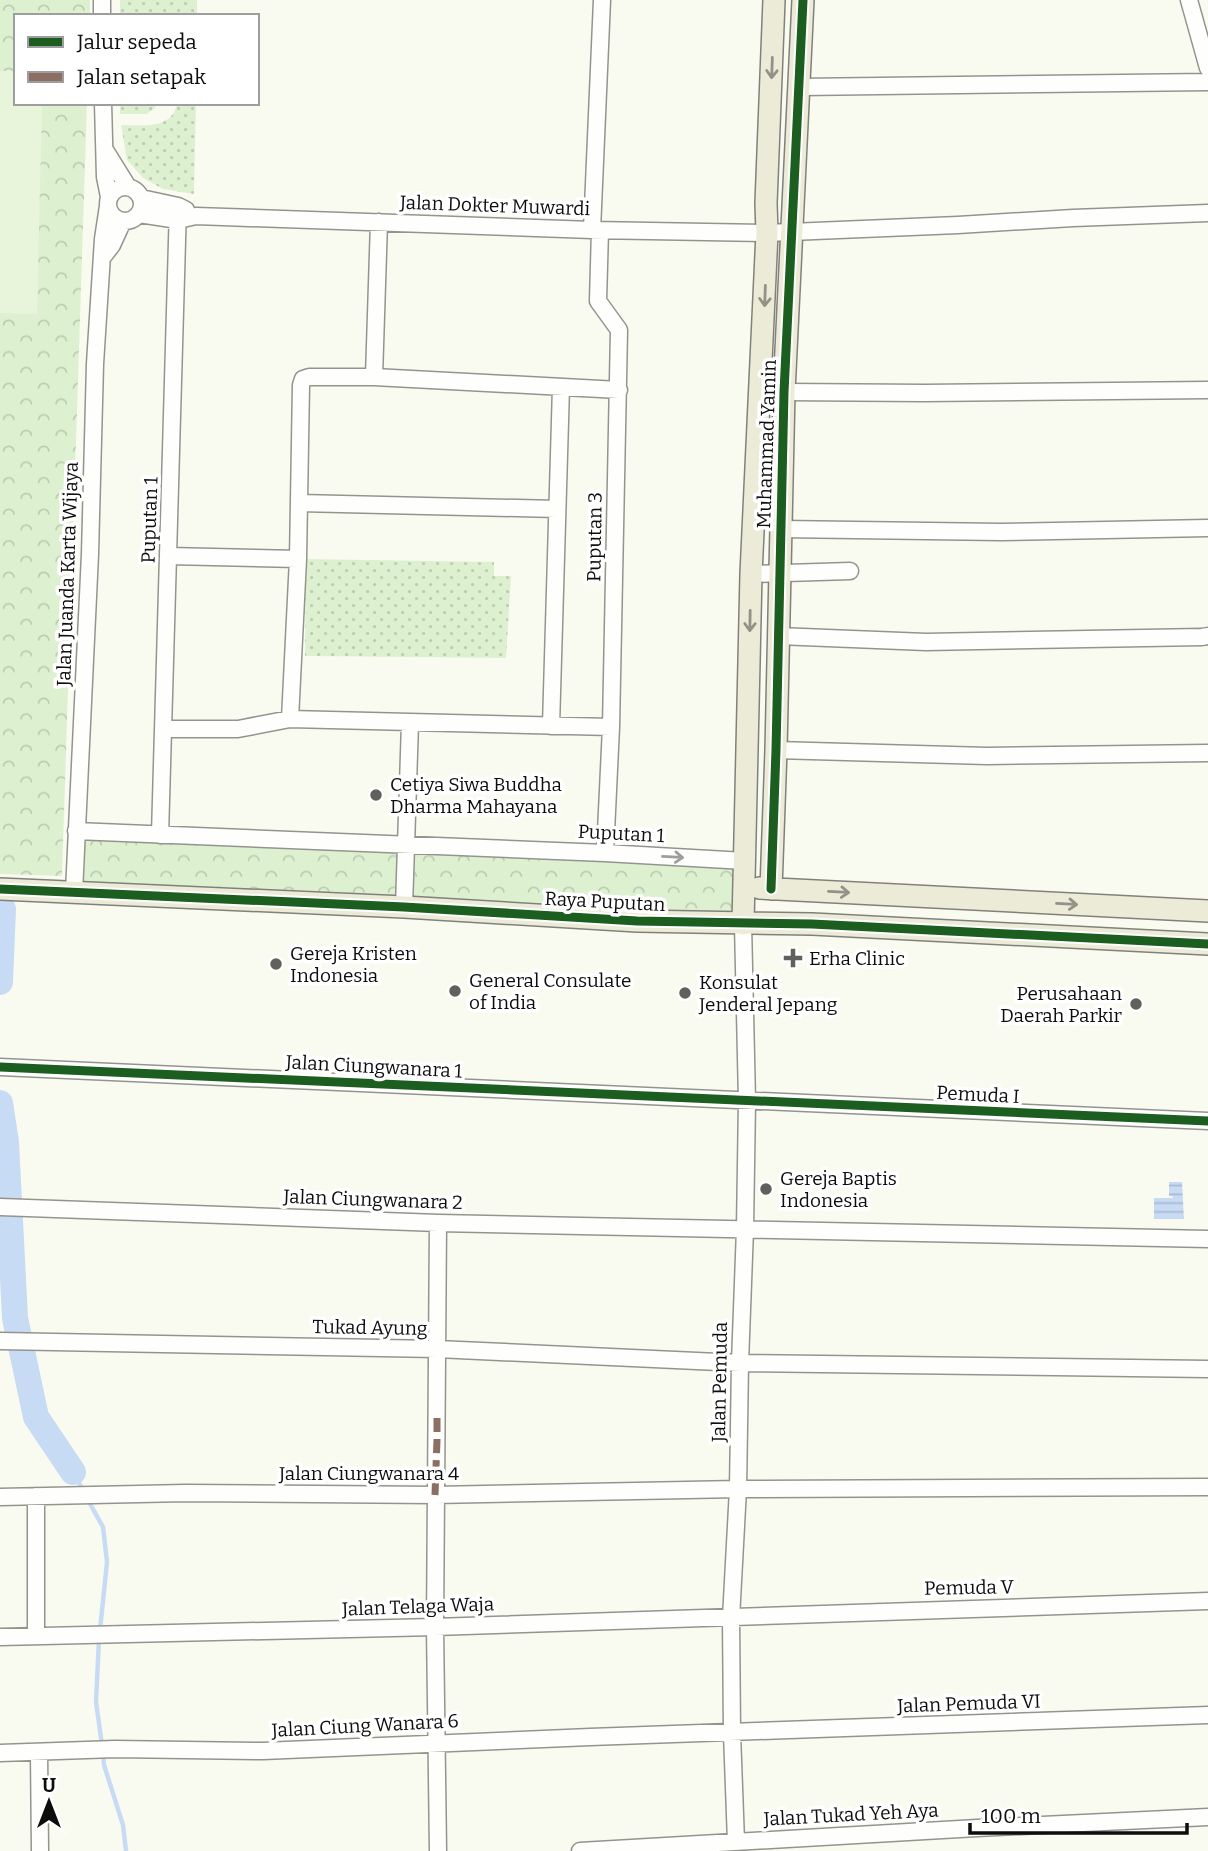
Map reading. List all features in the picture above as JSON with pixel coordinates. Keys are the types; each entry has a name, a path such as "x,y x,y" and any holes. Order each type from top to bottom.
{"main road":[{"name":"Muhammad Yamin","path":"743,924 751,574 767,233 774,0"},
{"name":"Muhammad Yamin","path":"771,888 784,392 803,0"},
{"path":"744,887 1208,911"},
{"name":"Raya Puputan","path":"0,888 636,921 812,924 1208,944"},
{"path":"927,930 929,896"}],"street":[{"name":"Puputan 3","path":"602,0 596,230 597,299 619,330 611,727 605,853"},
{"path":"1189,0 1208,68"},
{"path":"800,87 1208,82"},
{"name":"Jalan Juanda Karta Wijaya","path":"74,892 89,575 95,364 103,239 109,202 105,177 103,105"},
{"name":"Jalan Juanda Karta Wijaya","path":"105,150 128,187"},
{"path":"128,187 136,191 140,206 134,218 123,221 112,215 109,202 119,188 128,187"},
{"name":"Jalan Dokter Muwardi","path":"140,206 196,216 767,233 1208,213"},
{"name":"Puputan 1","path":"160,835 178,213"},
{"name":"Jalan Juanda Karta Wijaya","path":"102,258 112,245 123,221"},
{"path":"374,377 379,222"},
{"path":"290,719 303,379 374,377 619,390"},
{"path":"551,726 561,387"},
{"path":"784,392 1208,390"},
{"path":"299,503 557,509"},
{"path":"781,529 1001,532 1208,528"},
{"path":"169,556 298,559"},
{"path":"751,574 850,571"},
{"path":"778,636 926,642 1208,636"},
{"path":"163,729 238,729 290,719 611,727"},
{"path":"404,907 410,723"},
{"path":"776,750 987,756 1208,753"},
{"name":"Puputan 1","path":"76,831 745,861"},
{"name":"Jalan Pemuda","path":"736,1842 731,1618 738,1489 745,1229 747,1101 743,924"},
{"name":"Jalan Ciungwanara 1","path":"4,1067 747,1101"},
{"name":"Pemuda I","path":"747,1101 1208,1121"},
{"name":"Jalan Ciungwanara 2","path":"11,1207 438,1223 1208,1239"},
{"path":"438,1223 435,1495 438,1851"},
{"name":"Tukad Ayung","path":"6,1342 437,1349 740,1363 1208,1370"},
{"name":"Jalan Ciungwanara 4","path":"0,1497 185,1493 435,1495 738,1489 1208,1487"},
{"path":"36,1496 36,1636"},
{"name":"Pemuda V","path":"731,1618 1208,1601"},
{"name":"Jalan Telaga Waja","path":"0,1637 731,1618"},
{"name":"Jalan Pemuda VI","path":"732,1732 1208,1715"},
{"name":"Jalan Ciung Wanara 6","path":"0,1753 115,1749 263,1751 732,1732"},
{"path":"39,1752 40,1851"},
{"name":"Jalan Tukad Yeh Aya","path":"580,1851 1045,1824 1208,1818"}],"green space":[{"path":"0,0 90,0 90,14 14,14 14,105 87,105 62,876 0,874"},
{"path":"120,0 197,0 197,14 120,14"},
{"path":"0,71 14,71 14,105 42,105 37,314 0,313"},
{"path":"120,105 155,105 147,114 120,114"},
{"path":"176,105 196,105 194,194 163,189 143,178 127,160 121,125 155,124 170,118"},
{"path":"306,559 494,562 494,576 511,576 506,658 305,656"},
{"path":"77,832 741,862 739,919 75,888"}],"water":[{"path":"1169,1182 1182,1182 1184,1219 1154,1219 1154,1198 1173,1198 1169,1196"}],"waterway":[{"path":"0,982 3,909"},
{"path":"0,1103 6,1142 15,1318 36,1417 73,1472"},
{"path":"73,1472 84,1492"},
{"path":"88,1500 103,1527 107,1562 100,1630"},
{"path":"99,1639 96,1702 102,1745"},
{"path":"103,1754 123,1825 126,1851"}],"marked path":[{"path":"435,1495 437,1414"}],"cycle path":[{"path":"771,889 784,392 803,0"},
{"path":"0,889 404,907 637,921 812,924 1208,944"},
{"path":"0,1067 1208,1121"}],"place":[{"name":"Cetiya Siwa Buddha Dharma Mahayana","path":"376,795"},
{"name":"Erha Clinic","path":"793,958"},
{"name":"Gereja Kristen Indonesia","path":"276,964"},
{"name":"General Consulate of India","path":"455,991"},
{"name":"Konsulat Jenderal Jepang","path":"685,993"},
{"name":"Perusahaan Daerah Parkir","path":"1136,1004"},
{"name":"Gereja Baptis Indonesia","path":"766,1189"}]}
